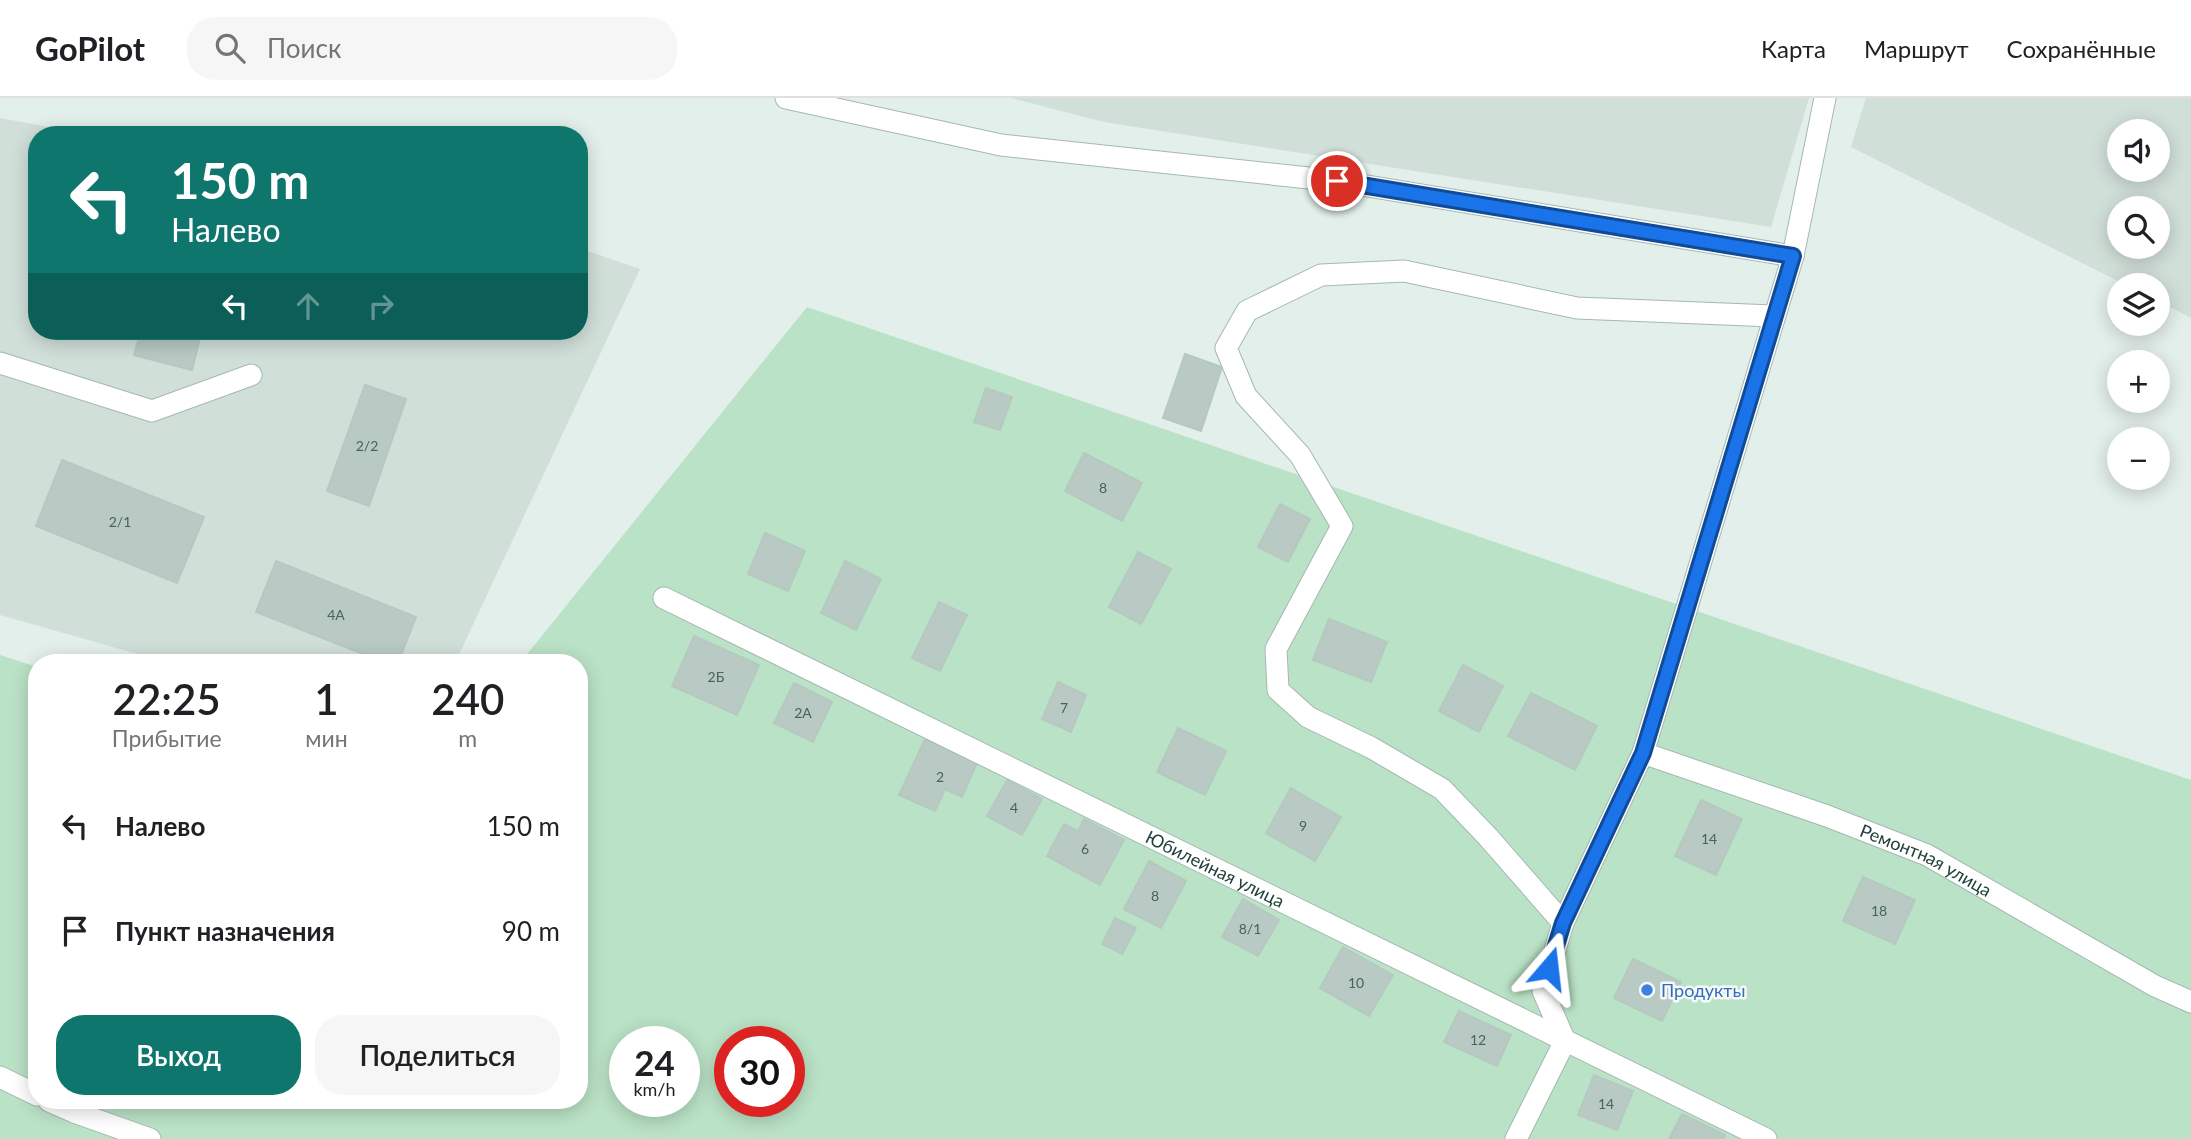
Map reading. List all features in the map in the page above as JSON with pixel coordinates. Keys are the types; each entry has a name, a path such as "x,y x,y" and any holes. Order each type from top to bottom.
{"street":[{"path":"786,98 1001,145 1337,181 1793,256"},
{"path":"1516,1139 1565,1041 1543,991 1563,923 1643,753 1793,256 1825,98"},
{"path":"1563,923 1442,789 1372,748 1308,717 1278,690 1276,649 1342,526 1300,455 1246,396 1226,348 1247,312 1321,275 1404,271 1577,307 1773,316"},
{"path":"0,363 152,411 251,375"},
{"name":"Юбилейная улица","path":"664,598 1766,1139"},
{"name":"Ремонтная улица","path":"1643,753 1827,816 1927,855 2155,986 2191,1002"},
{"path":"0,1077 28,1091"},
{"path":"67,1109 150,1139"}],"shaded area":[{"path":"1011,98 1809,98 1771,227 1104,122"},
{"path":"1866,98 2191,98 2191,318 2170,307 2170,273 2107,273 2107,275 1851,147"},
{"path":"0,118 44,126 28,126 28,340 588,340 588,251 640,269 459,654 137,654 0,615"}],"green space":[{"path":"807,307 2191,780 2191,1139 0,1139 0,655 28,664 28,1109 588,1109 588,654 527,654"}],"building":[{"path":"138,340 200,340 192,370 134,355"},
{"path":"1185,354 1222,367 1201,431 1163,418"},
{"path":"365,385 406,399 369,506 327,491"},
{"path":"986,388 1012,397 1000,430 974,422"},
{"path":"1084,453 1142,483 1122,521 1065,491"},
{"path":"62,460 204,517 177,583 36,526"},
{"path":"1280,504 1310,519 1288,562 1258,547"},
{"path":"765,533 805,551 788,591 748,574"},
{"path":"1138,552 1171,569 1141,624 1109,607"},
{"path":"276,561 416,617 402,654 363,654 256,612"},
{"path":"845,561 881,579 856,630 821,613"},
{"path":"939,602 967,615 940,671 912,658"},
{"path":"1329,619 1387,642 1371,682 1313,660"},
{"path":"694,636 759,665 737,715 672,686"},
{"path":"1463,665 1503,686 1479,732 1439,711"},
{"path":"1058,682 1086,695 1071,732 1042,719"},
{"path":"794,683 832,702 813,742 774,723"},
{"path":"1531,693 1597,726 1575,770 1508,736"},
{"path":"1178,728 1226,751 1205,795 1157,772"},
{"path":"925,739 977,763 962,797 945,789 935,811 899,795"},
{"path":"1007,780 1042,799 1022,835 987,816"},
{"path":"1291,788 1341,817 1315,861 1266,833"},
{"path":"1701,800 1742,819 1716,875 1675,856"},
{"path":"1084,819 1124,840 1100,885 1047,856 1064,824 1078,831"},
{"path":"1149,861 1186,881 1161,928 1124,909"},
{"path":"1863,877 1915,900 1895,944 1843,921"},
{"path":"1243,899 1279,920 1258,956 1222,937"},
{"path":"1115,918 1136,928 1122,954 1102,944"},
{"path":"1343,947 1393,975 1369,1016 1320,988"},
{"name":"Продукты","path":"1633,959 1681,982 1662,1021 1614,998"},
{"path":"1459,1011 1511,1035 1497,1066 1444,1042"},
{"path":"1594,1075 1633,1091 1617,1130 1578,1115"},
{"path":"1682,1114 1725,1135 1723,1139 1669,1139"}],"place":[{"name":"Продукты","path":"1647,990"}],"route":[{"path":"1337,181 1793,256 1643,753 1563,923 1549,968"}]}
